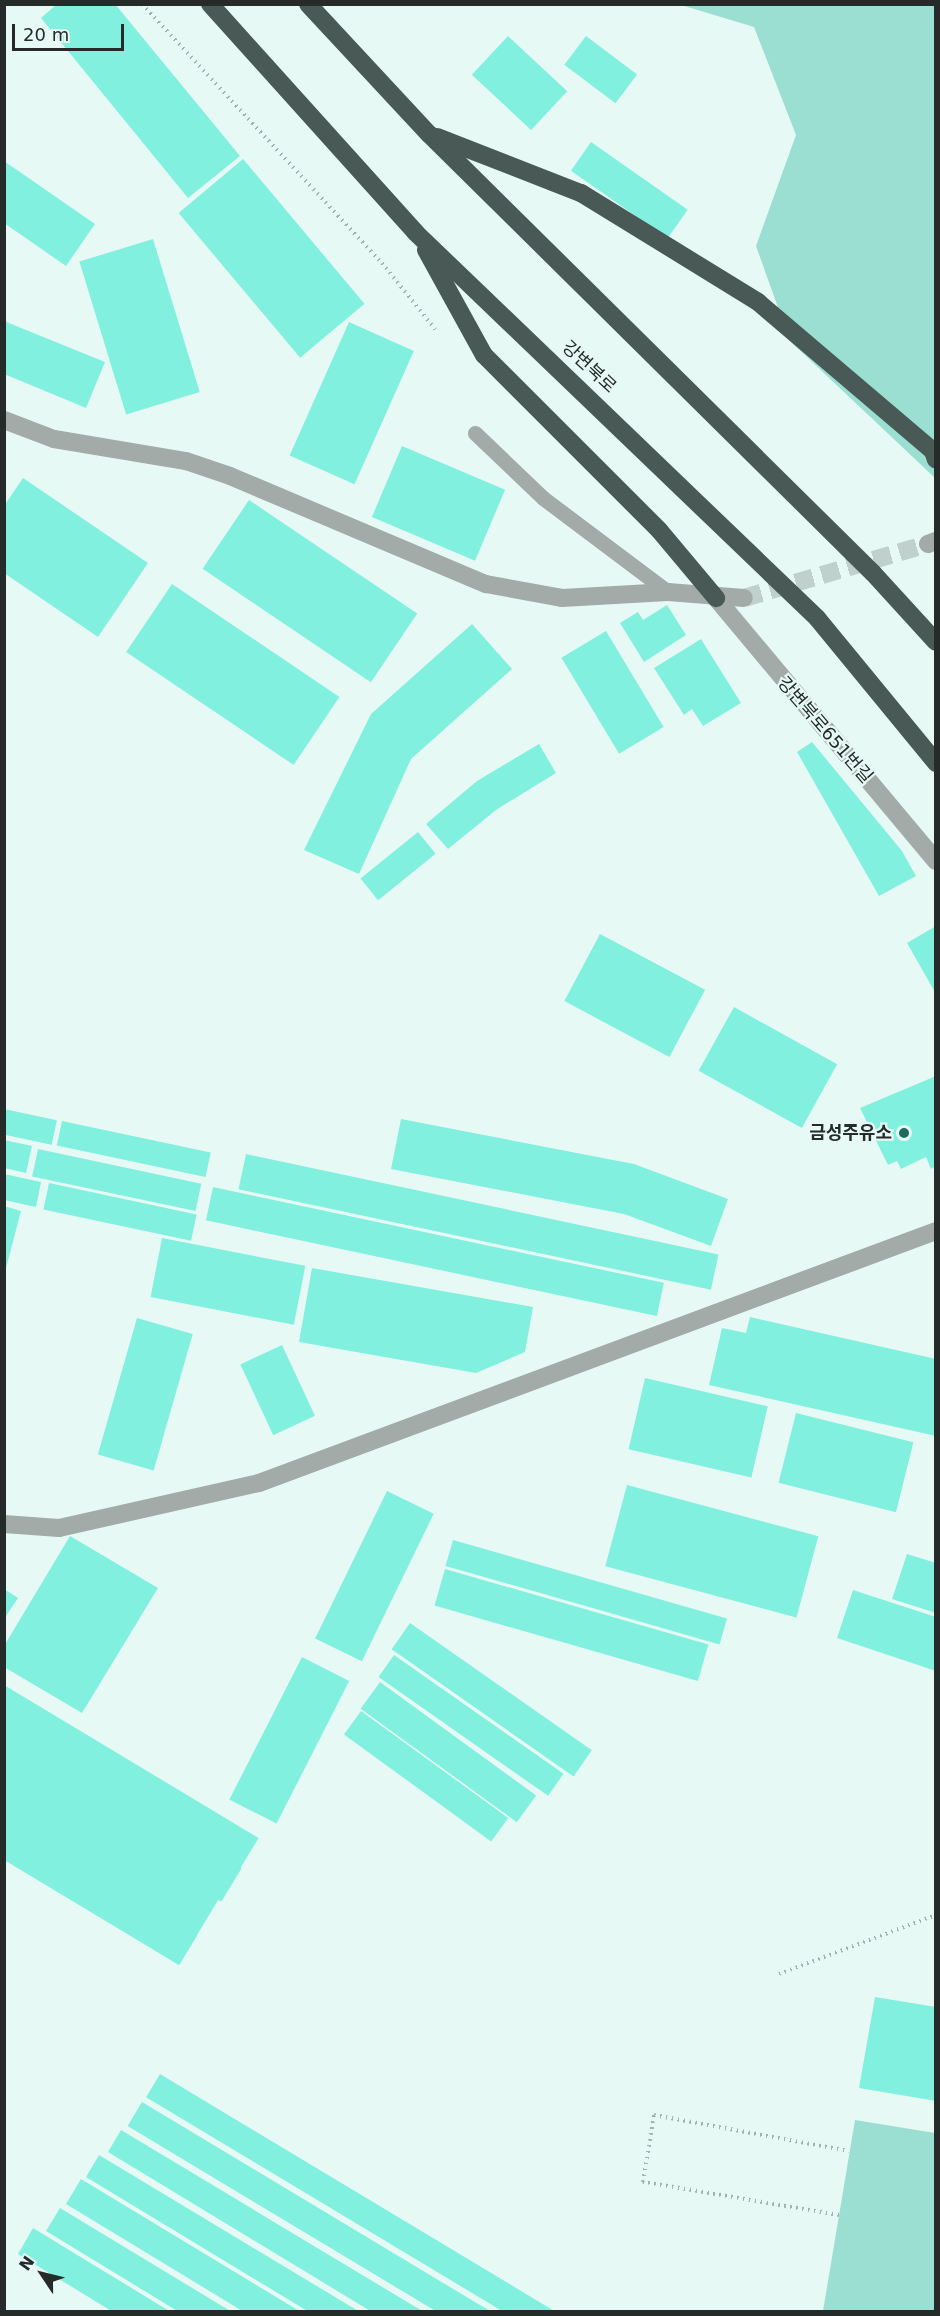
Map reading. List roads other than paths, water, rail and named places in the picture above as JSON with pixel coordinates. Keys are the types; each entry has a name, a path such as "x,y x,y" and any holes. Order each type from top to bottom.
{"highway":[{"name":"강변북로","path":"210,4 416,233 733,531 817,618 936,763"},
{"path":"308,4 429,134 873,573 936,642"},
{"path":"429,134 580,193 758,302 933,452 936,460"},
{"path":"416,233 484,355 659,530 716,598"}],"street":[{"path":"4,420 54,439 197,465 486,584 562,598 668,592 716,598 744,598"},
{"name":"강변북로651번길","path":"716,598 936,861"},
{"path":"4,1524 59,1527 259,1483 936,1231"}],"lane":[{"path":"476,433 543,498 668,592"}],"tunnel":[{"path":"744,598 928,544"}],"place":[{"name":"금성주유소","path":"904,1133"}]}
